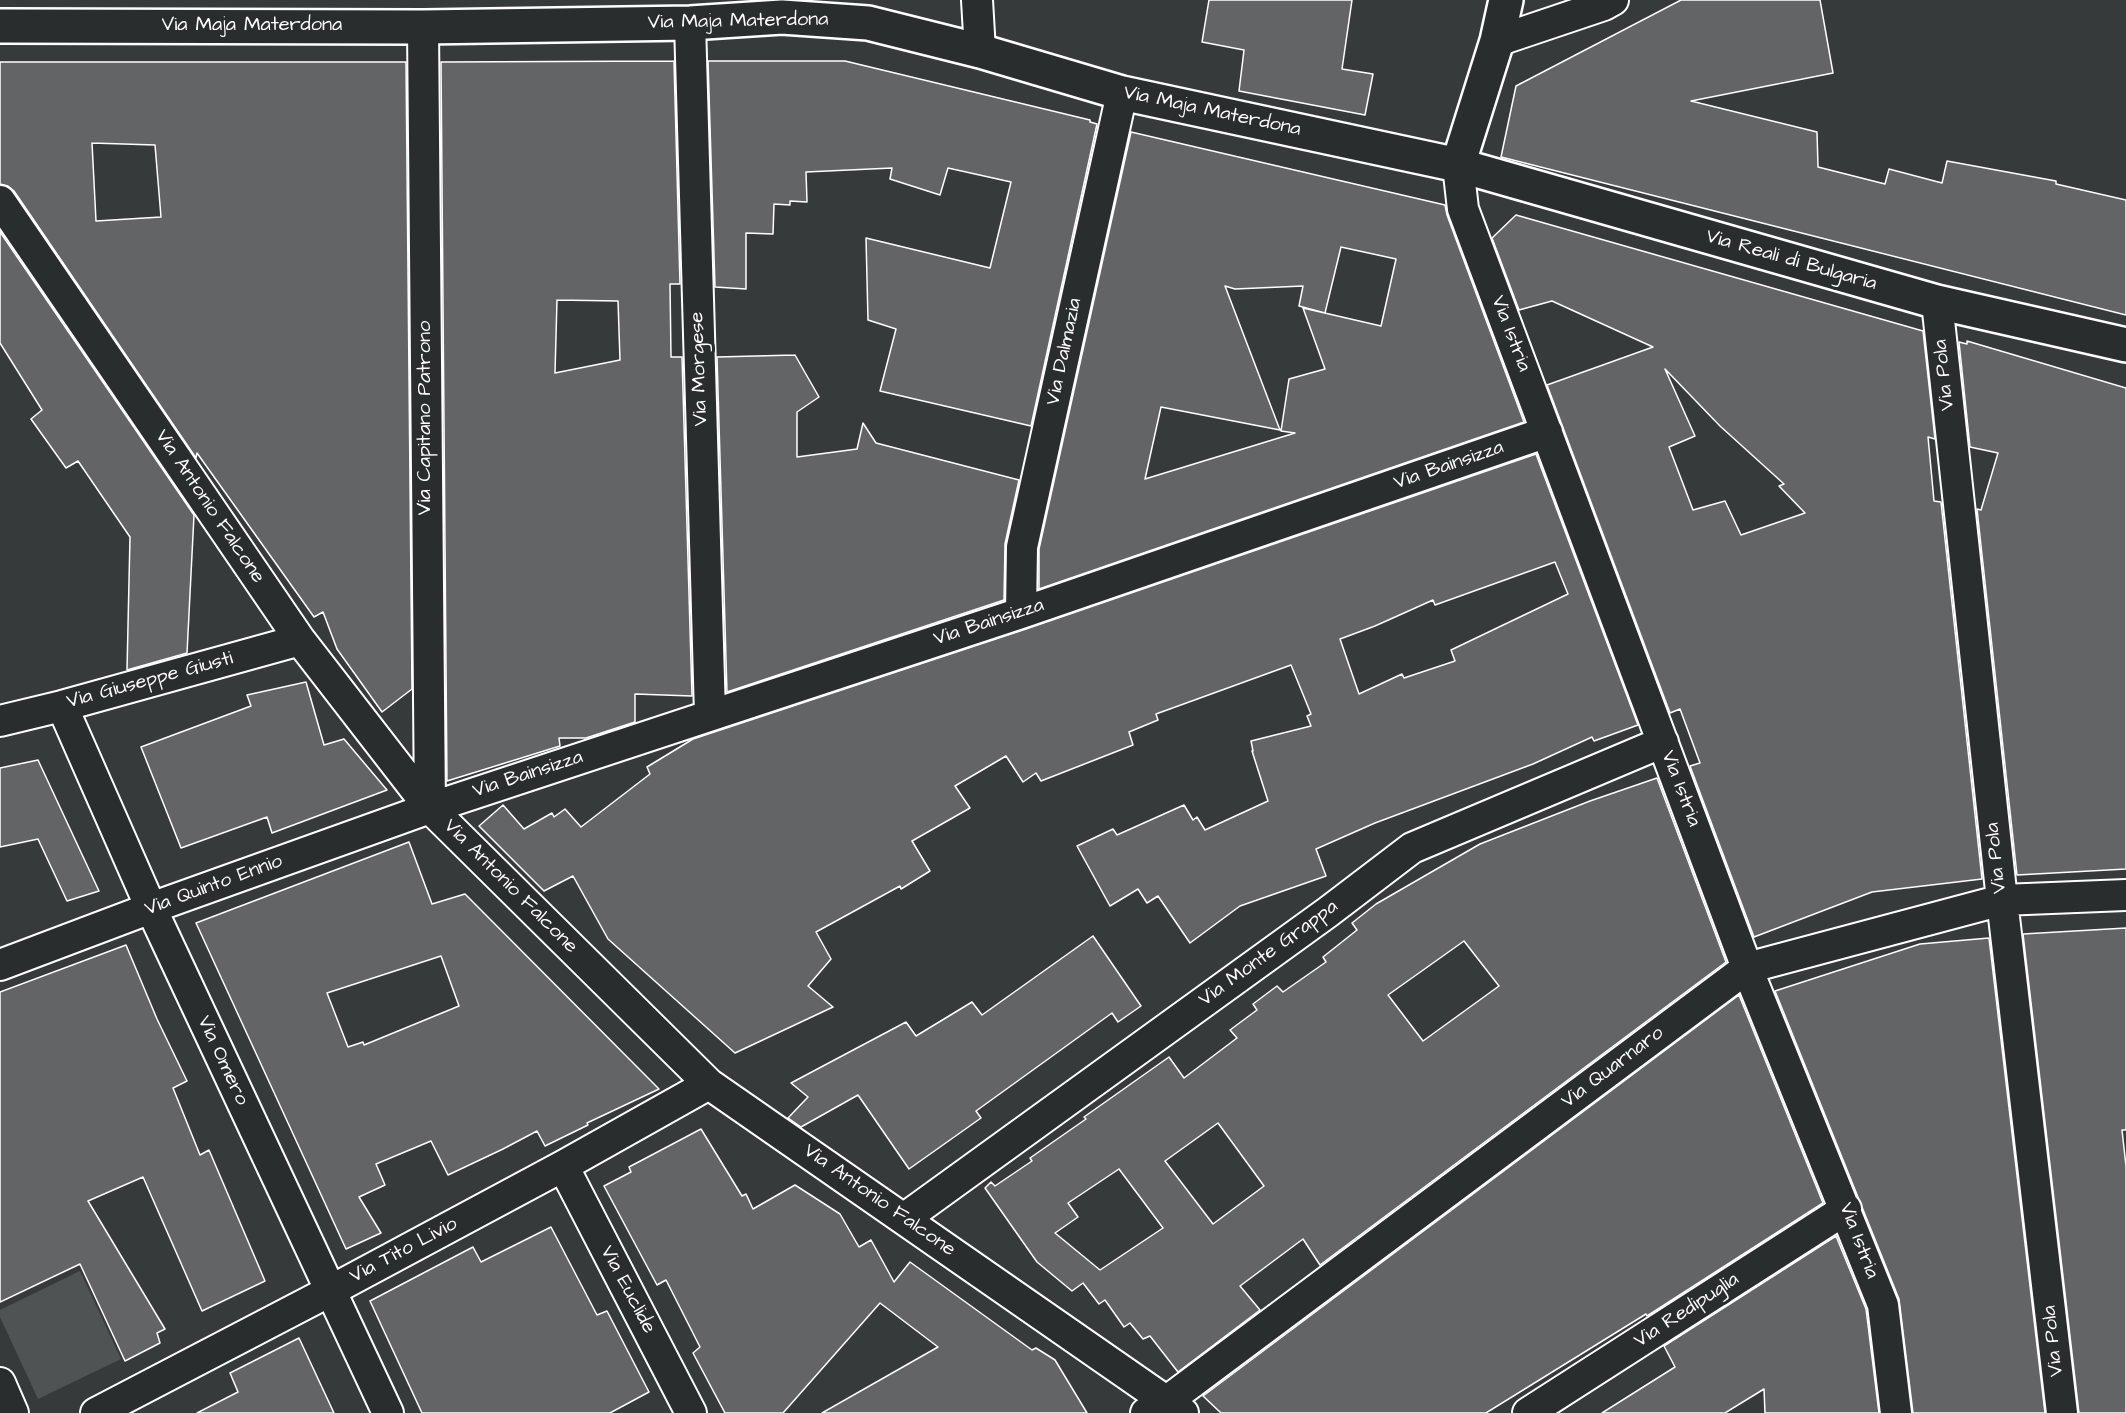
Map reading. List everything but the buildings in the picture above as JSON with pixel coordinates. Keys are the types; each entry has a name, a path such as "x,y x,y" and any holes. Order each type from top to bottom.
{"main road":[{"path":"1458,165 1497,41 1506,0"},
{"name":"Via Maja Materdona","path":"0,26 423,27 690,23 774,9 868,23 980,51 1122,93 1458,165"},
{"name":"Via Reali di Bulgaria","path":"1458,165 1937,302 2126,345"}],"street":[{"path":"977,0 980,51"},
{"path":"1497,41 1613,0"},
{"name":"Via Morgese","path":"690,23 710,714"},
{"name":"Via Capitano Patrono","path":"423,27 430,808"},
{"name":"Via Dalmazia","path":"1021,613 1022,547 1122,93"},
{"name":"Via Istria","path":"1458,165 1463,209 1747,968 1883,1305 1896,1413"},
{"name":"Via Antonio Falcone","path":"0,201 300,640 430,808 709,1084 904,1218 1165,1409"},
{"name":"Via Pola","path":"1937,302 2002,900 2062,1413"},
{"name":"Via Bainsizza","path":"430,808 1021,613 1547,432"},
{"name":"Via Giuseppe Giusti","path":"0,721 300,640"},
{"name":"Via Omero","path":"62,706 151,908 388,1413"},
{"name":"Via Monte Grappa","path":"904,1218 1328,912 1412,848 1663,742"},
{"name":"Via Quinto Ennio","path":"0,965 430,808"},
{"name":"Via Quarnaro","path":"1165,1409 1747,968 2002,900 2126,895"},
{"name":"Via Tito Livio","path":"96,1413 563,1166 709,1084"},
{"name":"Via Euclide","path":"563,1166 691,1413"},
{"name":"Via Redipuglia","path":"1528,1413 1846,1209"},
{"path":"0,1383 13,1413"}],"shaded area":[{"path":"80,1271 121,1359 38,1399 0,1317 0,1310"}]}
